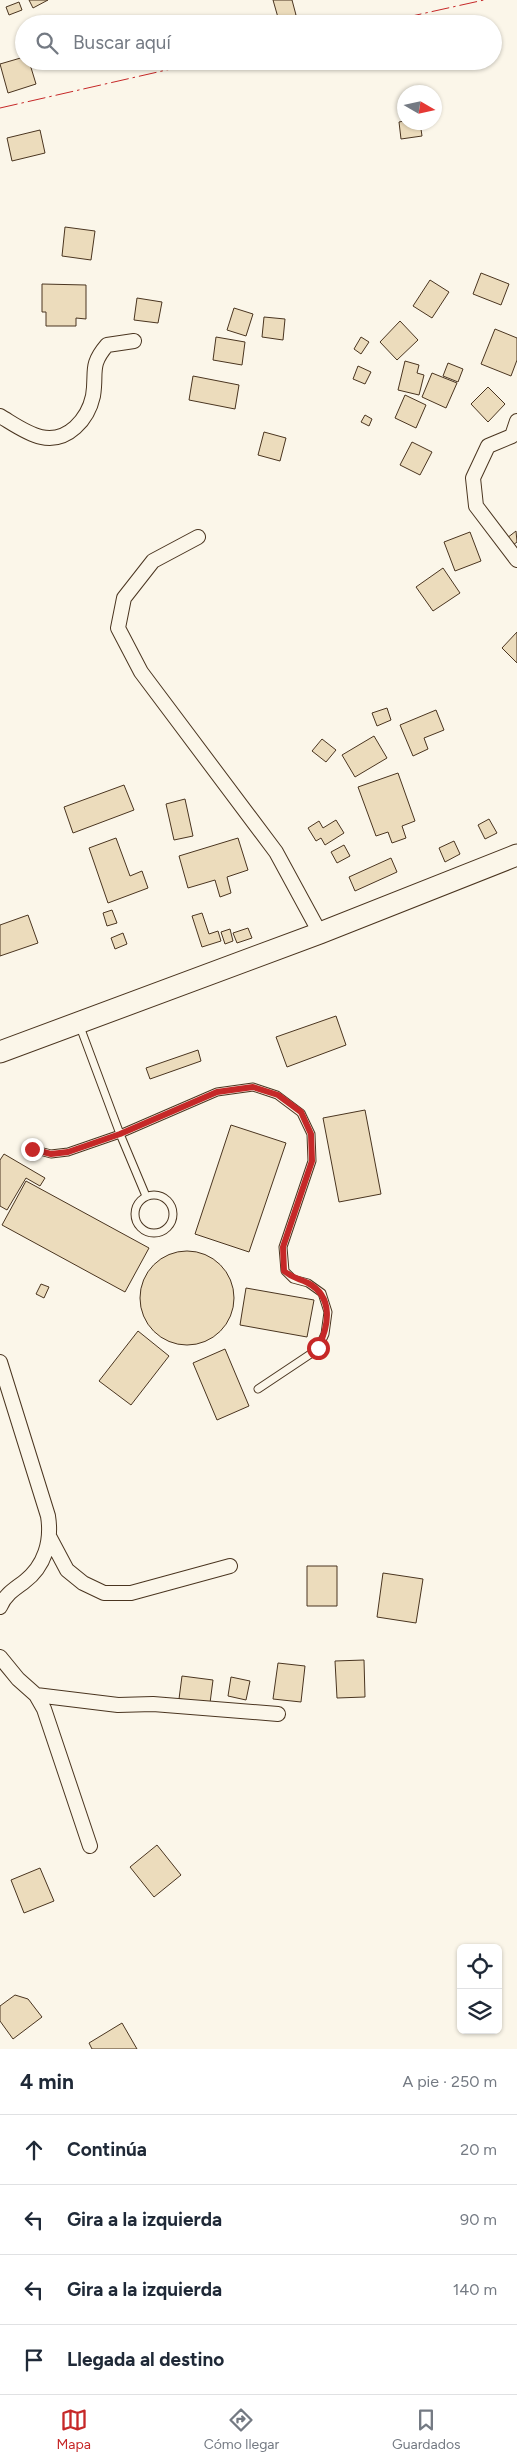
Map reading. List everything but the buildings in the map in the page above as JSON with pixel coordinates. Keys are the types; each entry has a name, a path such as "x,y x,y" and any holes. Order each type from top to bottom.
{"main road":[{"path":"0,1052 320,933 517,855"}],"street":[{"path":"0,416 42,437 62,436 87,416 93,395 96,358 107,345 134,341"},
{"path":"517,421 512,436 488,446 473,478 476,506 517,560"},
{"path":"198,537 153,561 124,598 118,628 141,672 276,852 320,933"},
{"path":"0,1362 48,1516 50,1538 43,1561 26,1581 13,1589 0,1607"},
{"path":"50,1538 67,1570 83,1583 104,1593 131,1593 230,1566"},
{"path":"0,1656 13,1673 36,1694 44,1709 90,1846"},
{"path":"36,1694 118,1705 153,1704 278,1714"}],"lane":[{"path":"79,1023 120,1134 146,1196"},
{"path":"32,1149 51,1154 68,1152 120,1134 217,1092 233,1088 253,1087 278,1095 301,1112 311,1134 312,1161 283,1247 284,1271 293,1279 308,1283 322,1293 328,1312 325,1334 318,1348 258,1389"},
{"path":"157,1195 167,1199 173,1208 173,1220 167,1229 157,1234 146,1232 138,1225 135,1214 138,1204 146,1196 157,1195"}],"power":[{"path":"416,15 484,0"},
{"path":"0,108 167,70"}],"route":[{"path":"32,1149 51,1154 68,1152 120,1134 217,1092 233,1088 253,1087 278,1095 301,1112 311,1134 312,1161 283,1247 284,1271 293,1279 308,1283 322,1293 328,1312 325,1334 318,1348"}]}
